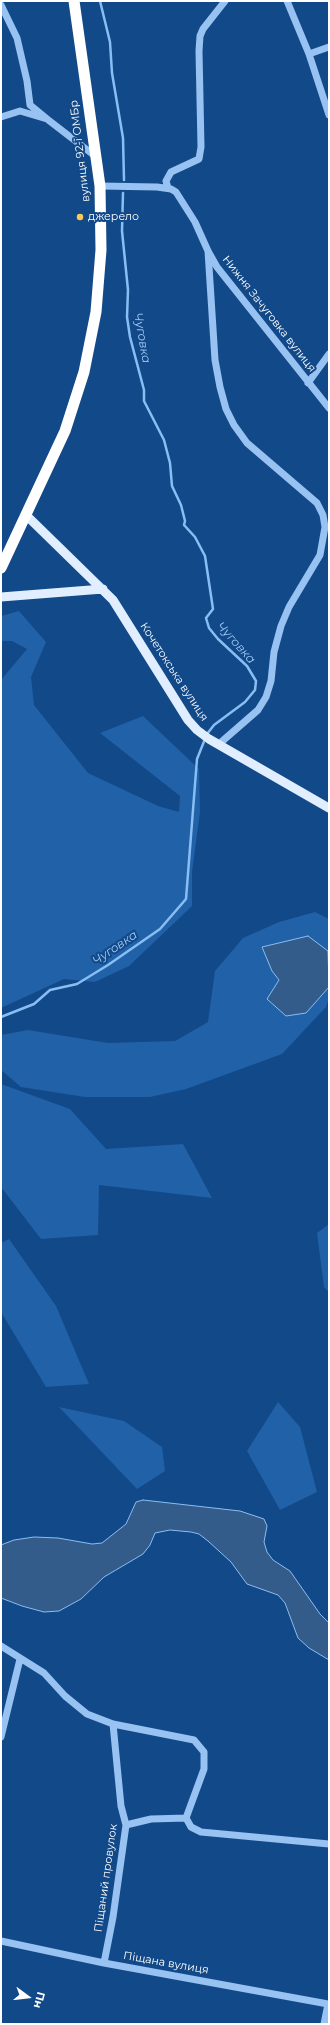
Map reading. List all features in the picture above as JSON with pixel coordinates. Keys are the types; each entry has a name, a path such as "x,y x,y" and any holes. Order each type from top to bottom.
{"highway":[{"name":"вулиця 92-ї ОМБр","path":"1,568 27,516 65,431 76,402 89,350 99,281 100,186 74,1"}],"main road":[{"name":"Кочетокська вулиця","path":"27,516 113,600 188,720 206,737 329,808"},
{"path":"1,596 103,589"}],"street":[{"path":"100,186 168,188 166,181 171,172 199,159 200,36 203,29 225,1"},
{"path":"287,1 309,54 329,115"},
{"path":"1,5 17,38 27,81 30,105 95,156"},
{"path":"309,54 329,47"},
{"path":"1,117 20,111 47,119"},
{"name":"Нижня Зачуговка вулиця","path":"168,188 178,195 195,222 217,267 329,408"},
{"name":"Нижня Зачуговка вулиця","path":"208,251 215,360 226,409 234,425 248,443 317,503 323,515 325,527 320,555 289,607 281,626 274,652 271,681 266,697 258,710 219,744"},
{"path":"308,383 329,354"},
{"path":"1,1646 44,1673 65,1696 88,1714 112,1724 194,1740 204,1752 204,1769 186,1818 191,1827 201,1832 329,1844"},
{"path":"1,1737 20,1659"},
{"name":"Піщаний провулок","path":"104,1963 113,1917 126,1825 121,1806 112,1724"},
{"path":"126,1825 151,1819 186,1818"},
{"name":"Піщана вулиця","path":"1,1941 104,1963 328,2004"},
{"path":"324,2024 328,2004"}],"shaded area":[{"path":"19,611 46,642 31,677 34,705 88,773 158,806 179,812 180,796 100,733 143,716 199,769 200,812 192,872 192,906 129,966 95,982 64,979 1,1008 1,680 27,649 12,641 1,641 1,616"},
{"path":"315,912 329,919 329,998 326,1007 282,1054 186,1089 150,1097 85,1097 21,1087 1,1070 1,1035 28,1030 108,1043 175,1041 208,1022 215,971 243,938 279,922"},
{"path":"308,936 328,951 329,987 306,1013 286,1016 267,999 279,980 272,971 262,947"},
{"path":"1,1084 70,1109 106,1149 183,1144 212,1198 99,1185 98,1235 41,1239 1,1187"},
{"path":"329,1224 329,1292 324,1287 317,1233"},
{"path":"9,1239 56,1306 89,1384 46,1387 1,1312 1,1243"},
{"path":"278,1402 300,1427 317,1492 280,1510 247,1451"},
{"path":"59,1407 124,1421 162,1447 165,1471 137,1489"},
{"path":"143,1500 240,1511 264,1519 267,1526 264,1542 267,1552 273,1560 290,1571 320,1614 329,1623 329,1660 309,1648 298,1638 285,1603 278,1595 247,1584 231,1562 199,1534 191,1532 170,1530 155,1533 150,1545 143,1554 104,1577 81,1599 59,1611 44,1612 1,1598 1,1545 14,1540 34,1537 58,1538 92,1544 102,1543 126,1524 136,1502"}],"waterway":[{"name":"Чуговка","path":"100,1 110,42 112,73 123,138 124,180"},
{"name":"Чуговка","path":"123,193 122,231 128,290 127,317 130,337 144,390 144,401 164,440 170,463 172,486 181,505 185,521 184,525 195,537 205,556 213,609 206,618 209,628 218,639 247,666 256,681 255,690 245,702 214,725 207,734"},
{"name":"Чуговка","path":"1,1017 34,1004 50,990 77,984 108,965 160,929 186,899 197,759 205,739"}],"place":[{"name":"джерело","path":"80,217"}]}
